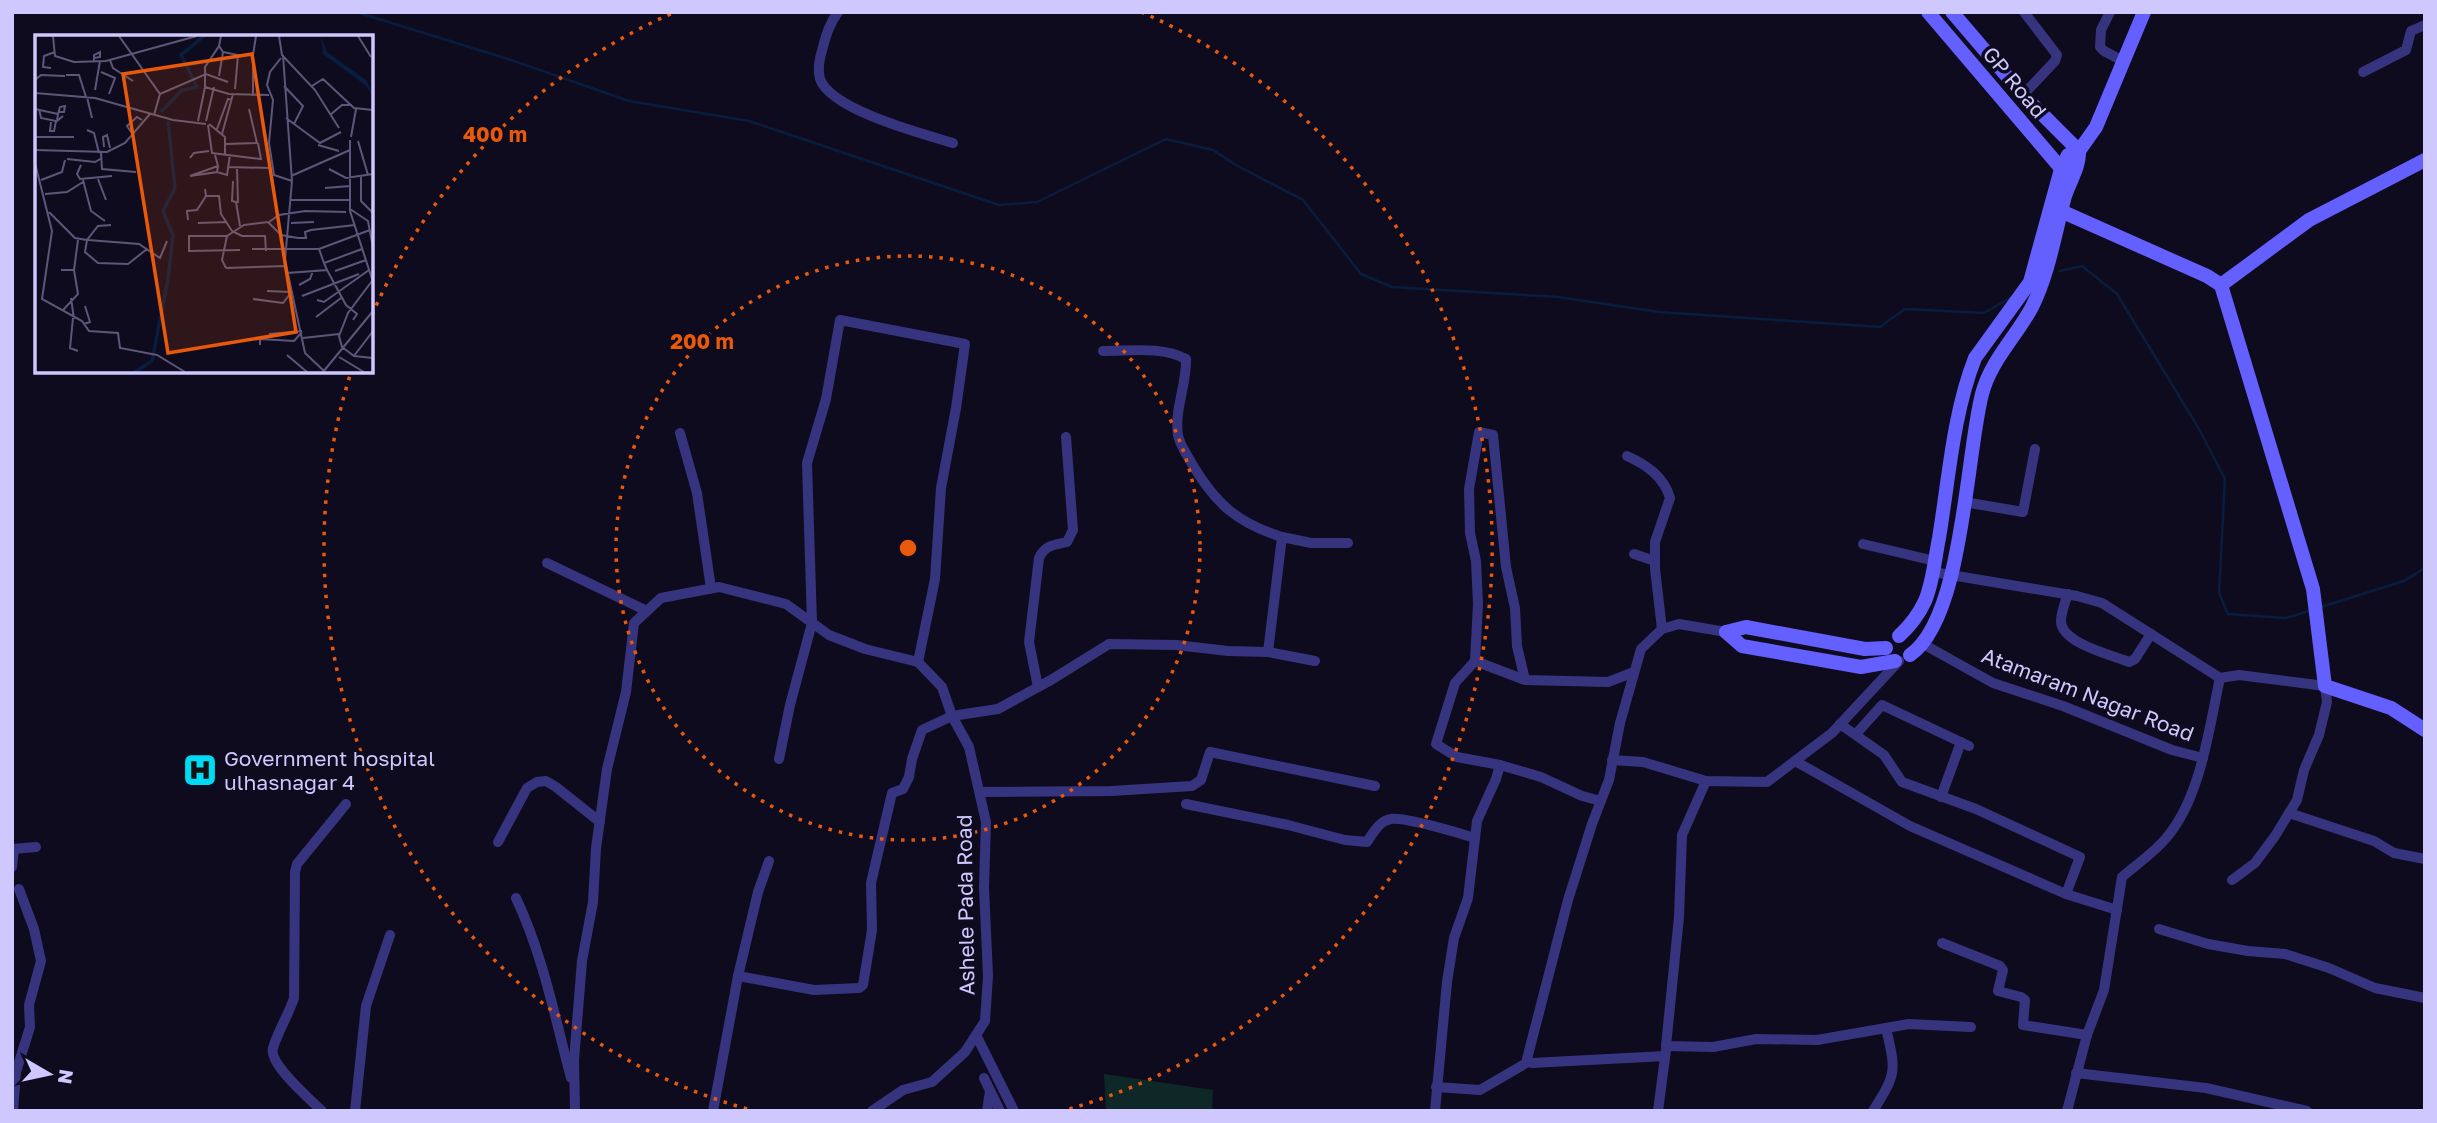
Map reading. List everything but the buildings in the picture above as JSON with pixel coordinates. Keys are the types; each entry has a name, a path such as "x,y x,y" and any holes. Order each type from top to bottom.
{"street":[{"path":"838,12 828,29 819,64 820,79 831,93 887,123 953,143"},
{"name":"GP Road","path":"1928,12 2066,174"},
{"name":"GP Road","path":"1952,12 2023,95 2079,151"},
{"path":"2023,95 2055,61 2057,55 2024,12"},
{"path":"2110,12 2101,30 2100,47 2123,61"},
{"path":"1901,659 1888,656 1886,648 1888,640 1899,636 1912,623 1925,601 1934,566 1961,404 1970,371 1975,358 2030,282 2066,174 2080,161 2079,151 2096,127 2139,14"},
{"path":"2363,72 2406,50 2411,32 2425,25"},
{"path":"2221,285 2308,220 2425,160"},
{"path":"2056,208 2207,276 2221,285 2313,589 2327,702 2319,735 2304,770 2297,800 2255,863 2232,880"},
{"path":"1612,760 1643,762 1706,781 1767,782 1832,733 1901,659 1923,644 1943,604 1950,575 1979,406 1987,376 2030,310 2042,286 2056,208"},
{"path":"575,1111 574,1060 582,961 593,902 607,769 626,692 634,623 661,598 719,587 786,604 812,623 829,635 865,649 918,662 935,579 941,488 965,344 840,320 826,399 807,463 812,623 779,759"},
{"path":"1103,351 1151,351 1186,359 1178,422 1181,445 1203,481 1227,510 1256,529 1282,537 1311,543 1348,543"},
{"path":"1970,371 1987,376"},
{"path":"1525,680 1517,646 1515,608 1506,567 1493,435 1479,432 1469,489 1470,533 1476,561 1478,604 1475,661 1455,682 1436,744 1457,757 1500,765 1541,777 1582,796 1601,801"},
{"path":"680,433 697,493 711,588"},
{"path":"1038,687 1029,642 1039,558 1049,546 1068,542 1073,530 1066,437"},
{"path":"1944,507 1963,506 2023,512 2035,449"},
{"path":"1627,456 1655,473 1663,481 1670,498 1656,542 1655,561 1662,629"},
{"path":"1268,652 1282,537"},
{"path":"1863,544 1934,566 1950,575 2068,594 2102,603 2220,678 2239,675 2325,686 2391,708 2425,730"},
{"path":"1634,554 1655,561"},
{"path":"547,563 647,611"},
{"path":"2068,594 2060,619 2062,629 2069,639 2129,662 2135,659 2151,634"},
{"path":"1528,1062 1530,1042 1548,983 1564,913 1608,780 1641,649 1662,629 1679,624 1726,632 1746,627 1865,649 1886,648"},
{"path":"1726,632 1742,646 1861,667 1901,659"},
{"path":"1899,636 1910,642 1901,659"},
{"path":"738,976 814,990 859,988 863,985 872,930 871,883 892,793 903,789 922,730 952,716 998,709 1109,644 1176,645 1268,652 1315,661"},
{"name":"Atamaram Nagar Road","path":"1923,644 1993,683 2063,706 2172,750 2203,758"},
{"path":"1475,661 1525,680 1608,682 1634,672"},
{"name":"Ashele Pada Road","path":"918,662 942,687 952,716 969,747 986,822 984,887 988,976 985,1021 976,1035"},
{"path":"2067,1111 2087,1035 2104,990 2122,877 2167,838 2183,813 2203,758 2220,678"},
{"path":"1856,734 1882,705 1965,744 1941,797"},
{"path":"1840,724 1884,755 1902,782 1976,809 2080,857 2066,894"},
{"path":"980,792 1111,791 1192,786 1202,780 1210,752 1376,786"},
{"path":"1795,761 1910,826 2066,894 2117,910"},
{"path":"1434,1111 1454,938 1468,898 1477,821 1500,765"},
{"path":"498,842 527,788 537,782 546,781 556,787 600,822"},
{"path":"1658,1111 1679,917 1682,835 1706,781"},
{"path":"322,1111 274,1061 272,1049 294,998 297,864 346,804"},
{"path":"1186,804 1288,825 1345,841 1367,842 1377,826 1391,819 1475,838"},
{"path":"2289,813 2374,841 2394,853 2425,859"},
{"path":"12,867 13,849 36,848"},
{"path":"713,1111 738,976 758,892 769,861"},
{"path":"13,1111 16,1072 30,1027 29,1005 41,961 34,929 19,889"},
{"path":"516,898 526,919 575,1093"},
{"path":"2159,929 2208,944 2285,954 2329,968 2375,988 2425,998"},
{"path":"355,1111 366,1006 390,935"},
{"path":"1942,943 2000,966 2003,970 1998,991 2025,1000 2023,1025 2087,1035"},
{"path":"1436,1087 1480,1090 1528,1062 1713,1047 1756,1040 1817,1040 1909,1024 1971,1027"},
{"path":"1873,1111 1894,1074 1886,1028"},
{"path":"872,1111 903,1090 932,1082 965,1052 976,1035"},
{"path":"976,1035 1014,1111"},
{"path":"2076,1073 2206,1088 2307,1111"},
{"path":"984,1078 1000,1111"},
{"path":"987,1111 990,1090"}],"green space":[{"path":"1104,1074 1213,1090 1212,1111 1106,1111"}],"waterway":[{"path":"356,12 508,59 629,101 749,121 999,205 1037,202 1166,139 1213,150 1303,200 1361,274 1392,287 1558,297 1659,312 1880,327 1905,309 1984,313 2010,298"},
{"path":"2060,271 2082,266 2117,294 2199,429 2225,479 2219,593 2228,614 2286,618 2312,610"},
{"path":"2321,607 2404,581 2425,568"}],"place":[{"name":"Government hospital ulhasnagar 4","path":"200,770"}]}
